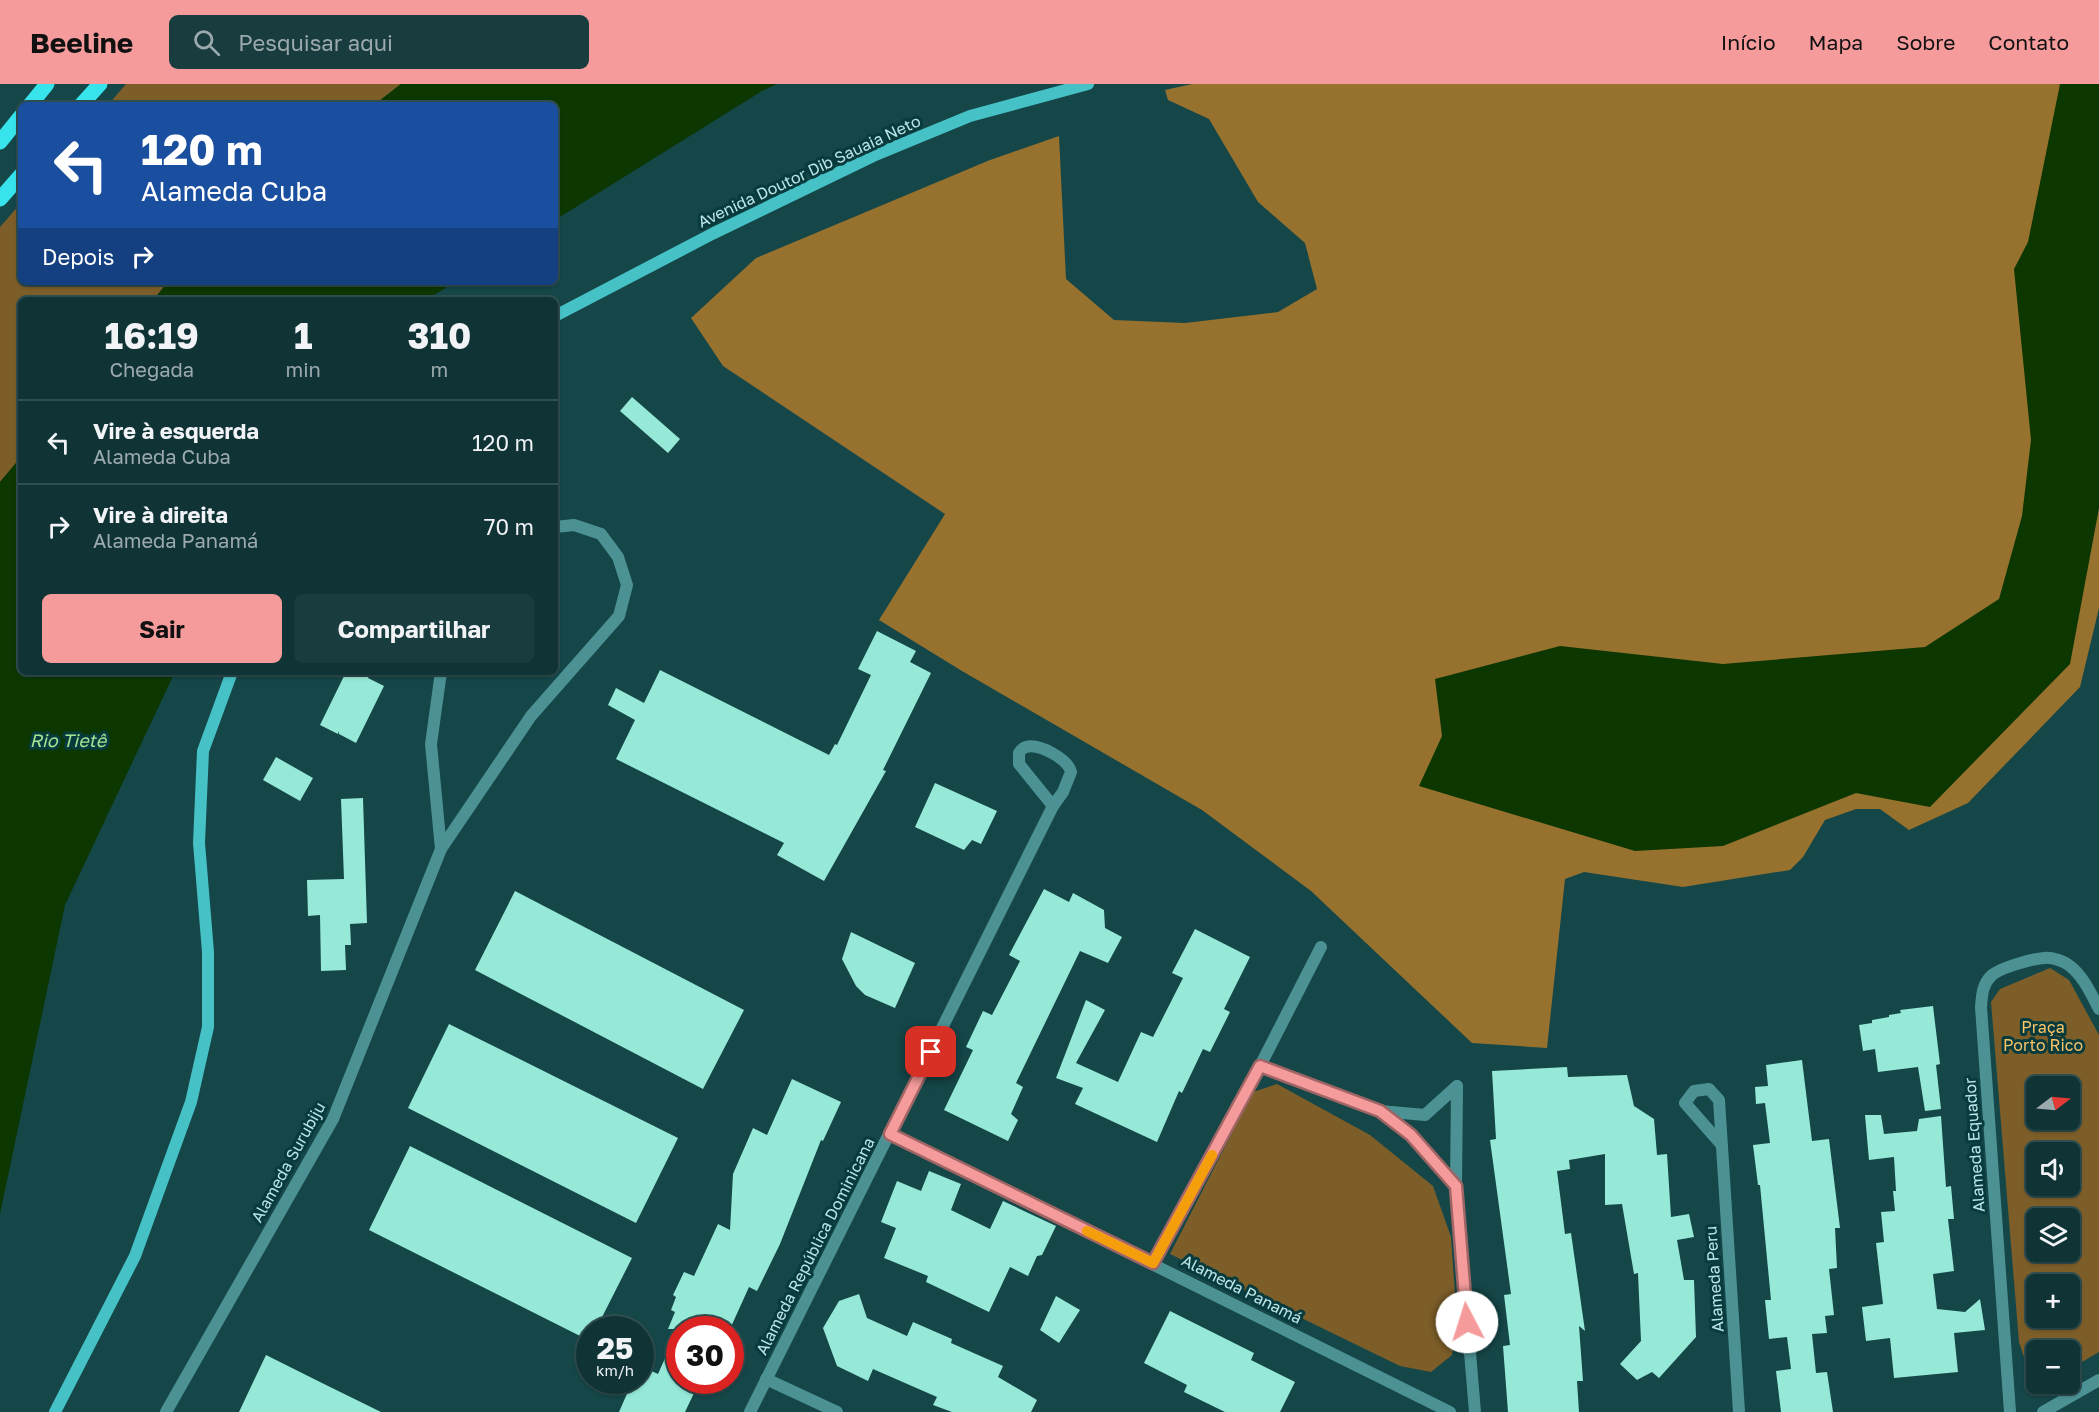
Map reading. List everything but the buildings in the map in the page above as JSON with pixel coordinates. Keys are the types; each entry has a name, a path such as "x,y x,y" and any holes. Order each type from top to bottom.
{"main road":[{"path":"40,84 47,84"},
{"path":"32,102 47,84"},
{"path":"84,102 100,84"},
{"name":"Avenida Doutor Dib Sauaia Neto","path":"558,314 712,234 873,156 970,116 1088,84"},
{"path":"0,142 18,120"},
{"path":"0,199 18,178"},
{"path":"55,1412 135,1256 191,1102 208,1027 208,952 199,843 203,751 231,675"}],"street":[{"name":"Alameda Surubiju","path":"166,1412 333,1119 441,849 531,716 619,616 627,585 618,557 601,534 574,525 558,527"},
{"name":"Alameda Surubiju","path":"441,675 431,744 441,849"},
{"name":"Alameda República Dominicana","path":"750,1412 1053,806 1063,792 1071,772 1070,766 1049,751 1030,746 1023,747 1018,753 1019,764 1053,806"},
{"path":"1153,1263 1260,1066 1321,947"},
{"name":"Alameda Equador","path":"2010,1412 1980,1007 1983,987 1991,975 2044,957 2069,965 2080,976 2099,1009"},
{"path":"1260,1066 1380,1111 1425,1115 1456,1086 1456,1186 1475,1412"},
{"path":"1380,1111 1411,1135 1456,1186"},
{"name":"Alameda Panamá","path":"890,1134 1450,1412"},
{"name":"Alameda Peru","path":"1721,1144 1739,1412"},
{"path":"766,1379 837,1412"},
{"path":"2043,1412 2099,1380"}],"green space":[{"path":"126,84 401,84 378,102 111,102"},
{"path":"18,206 18,285 166,285 156,297 18,297 18,461 0,482 0,227"},
{"name":"Praça Porto Rico","path":"2050,968 2069,980 2099,1035 2099,1352 2080,1363 2080,1340 2026,1340 2026,1363 2019,1342 1991,1002 2000,989"},
{"path":"1277,1084 1370,1135 1433,1186 1451,1237 1457,1322 1452,1355 1431,1372 1400,1366 1170,1254 1253,1092"}],"shaded area":[{"path":"1192,84 2099,84 2099,608 2080,687 1968,803 1909,830 1880,809 1856,809 1825,820 1803,857 1790,870 1683,887 1584,872 1565,879 1547,1048 1472,1043 1311,891 1202,810 962,671 879,620 945,514 723,366 691,318 756,258 990,160 1059,136 1066,279 1114,320 1185,323 1278,312 1317,289 1305,243 1258,202 1209,119 1168,100 1165,90"}],"water":[{"path":"401,84 777,84 762,91 558,218 558,102 378,102"},
{"path":"2060,84 2099,84 2099,508 2070,664 1930,807 1856,793 1723,846 1635,851 1419,786 1442,736 1435,679 1560,646 1723,664 1925,647 1999,599 2022,516 2031,440 2014,269 2028,242"},
{"path":"166,285 450,285 431,297 156,297"},
{"name":"Rio Tietê","path":"18,461 18,675 174,675 65,905 0,1214 0,482"}],"slow traffic":[{"path":"1087,1231 1153,1263 1212,1155"}],"route":[{"path":"931,1052 890,1134 1153,1263 1260,1066 1380,1111 1411,1135 1456,1186 1467,1322"}]}
